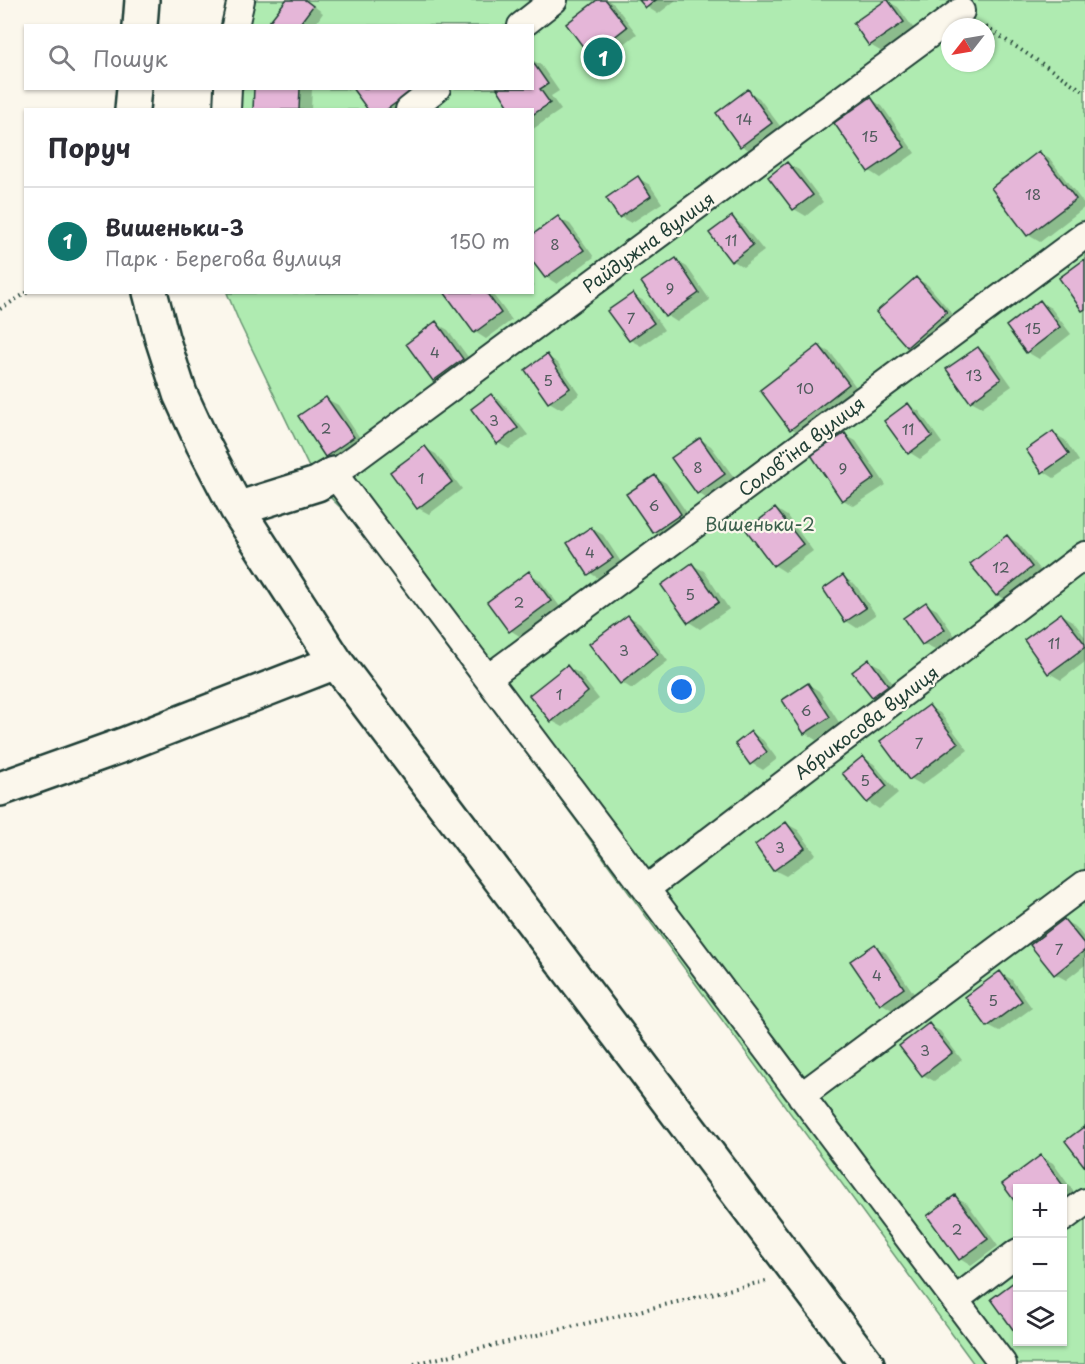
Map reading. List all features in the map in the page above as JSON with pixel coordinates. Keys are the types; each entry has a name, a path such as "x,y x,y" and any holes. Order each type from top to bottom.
{"street":[{"path":"140,24 142,0"},
{"path":"236,24 241,0"},
{"path":"523,24 554,0"},
{"name":"Райдужна вулиця","path":"334,474 962,11"},
{"path":"132,108 134,90"},
{"path":"226,108 228,90"},
{"path":"412,108 434,90"},
{"name":"Соловʼїна вулиця","path":"488,678 1085,235"},
{"path":"151,294 180,394 203,444 237,510 336,662 867,1364"},
{"path":"237,510 317,484 334,474 1003,1364"},
{"name":"Абрикосова вулиця","path":"646,889 1085,555"},
{"path":"0,789 123,745 336,662"},
{"path":"801,1096 1085,884"},
{"path":"1067,1215 1085,1202"},
{"path":"954,1300 1013,1255"}],"path":[{"path":"995,33 1085,92"},
{"path":"0,309 25,294"},
{"path":"414,1364 799,1274"}],"green space":[{"name":"Вишеньки-2","path":"230,0 1085,0 1085,1364 974,1364 364,531 317,484 240,324 227,294 534,294 534,108 213,108 215,90 534,90 534,24 224,24"}],"building":[{"path":"286,0 305,0 313,6 300,24 271,24 269,22"},
{"path":"597,0 606,0 627,27 590,56 566,24"},
{"path":"639,0 656,0 646,8"},
{"path":"886,0 904,22 869,46 853,23"},
{"path":"534,64 548,84 540,89 550,103 534,114 534,108 510,108 498,90 534,90"},
{"path":"748,89 772,123 740,147 716,113"},
{"path":"254,90 300,90 299,108 253,108"},
{"path":"353,90 414,90 389,108 367,108"},
{"path":"871,97 905,147 868,172 834,123"},
{"path":"1039,151 1076,199 1027,236 991,188"},
{"path":"787,162 813,195 793,210 768,177"},
{"path":"638,176 651,196 619,218 606,198"},
{"path":"558,216 584,250 545,278 534,264 534,234"},
{"path":"732,216 753,245 731,262 709,233"},
{"path":"676,258 699,293 665,317 641,282"},
{"path":"1085,259 1085,309 1082,311 1059,278"},
{"path":"916,277 947,312 907,347 876,312"},
{"path":"633,293 654,323 629,341 607,311"},
{"path":"445,294 487,294 501,313 474,333"},
{"path":"1040,300 1060,327 1026,353 1006,326"},
{"path":"436,321 463,359 433,381 406,344"},
{"path":"819,345 849,384 790,430 760,390"},
{"path":"978,347 1001,379 970,402 946,369"},
{"path":"547,354 570,388 548,403 525,370"},
{"path":"491,394 518,428 497,444 471,409"},
{"path":"326,397 354,437 325,457 298,416"},
{"path":"908,403 932,436 908,454 884,421"},
{"path":"1053,431 1069,454 1042,473 1026,450"},
{"path":"845,433 875,478 842,501 811,455"},
{"path":"700,438 725,474 697,494 671,458"},
{"path":"425,446 452,482 417,509 390,472"},
{"path":"655,475 681,514 653,533 626,494"},
{"path":"775,508 803,544 773,566 746,530"},
{"path":"591,527 613,558 588,575 567,543"},
{"path":"1007,535 1032,567 996,596 970,564"},
{"path":"692,563 719,602 688,623 661,585"},
{"path":"529,571 551,601 509,632 487,602"},
{"path":"843,575 866,608 845,622 823,589"},
{"path":"926,602 945,629 922,645 903,618"},
{"path":"1061,613 1085,647 1048,674 1024,640"},
{"path":"628,615 658,654 620,684 589,644"},
{"path":"869,659 888,685 872,697 852,672"},
{"path":"567,665 588,692 551,722 529,695"},
{"path":"808,683 830,717 804,734 782,700"},
{"path":"929,705 958,743 909,780 880,741"},
{"path":"751,731 767,752 750,765 735,744"},
{"path":"863,756 887,786 867,803 842,773"},
{"path":"786,822 805,848 773,871 755,845"},
{"path":"1064,919 1085,945 1085,950 1054,975 1030,945"},
{"path":"875,944 904,988 880,1005 850,961"},
{"path":"1000,971 1022,1001 987,1027 965,997"},
{"path":"929,1023 952,1053 922,1076 899,1046"},
{"path":"1085,1126 1085,1167 1065,1141"},
{"path":"1041,1155 1062,1184 1013,1184 1013,1199 1002,1184"},
{"path":"955,1195 988,1239 959,1260 927,1216"},
{"path":"1013,1283 1013,1329 991,1299"}],"place":[{"name":"Вишеньки-3","path":"603,57"}]}
